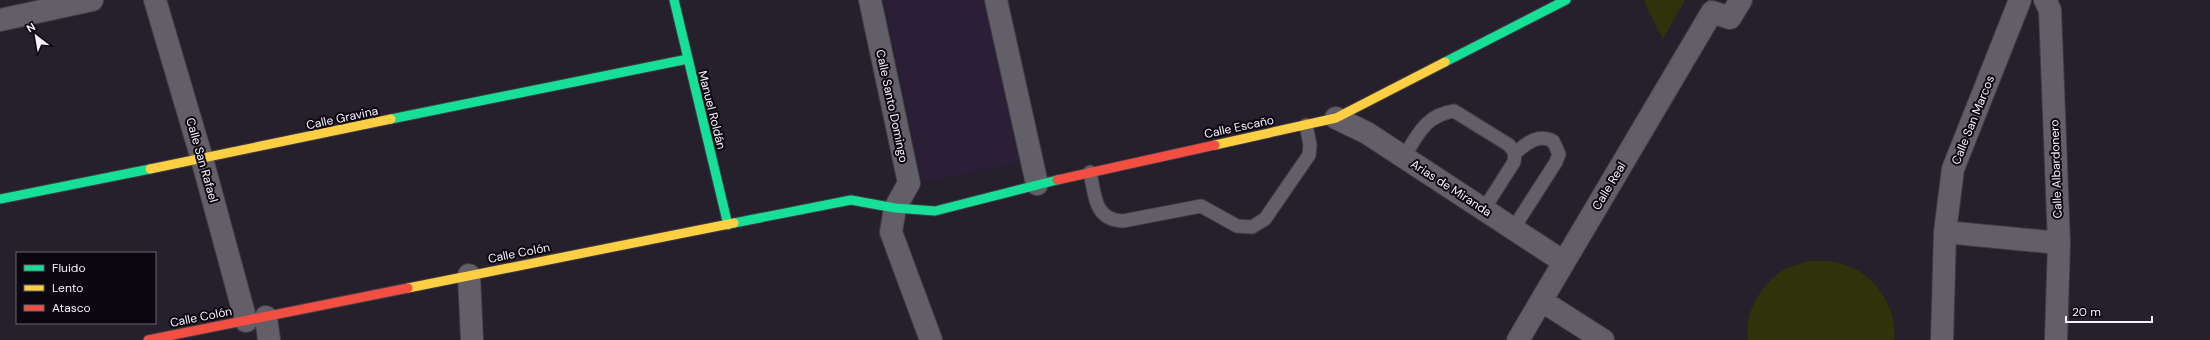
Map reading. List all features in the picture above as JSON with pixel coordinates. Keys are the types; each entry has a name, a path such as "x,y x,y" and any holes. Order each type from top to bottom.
{"street":[{"path":"0,20 92,0"},
{"name":"Calle San Rafael","path":"154,0 202,159 256,319 269,340"},
{"name":"Manuel Roldán","path":"674,0 728,226"},
{"name":"Calle Santo Domingo","path":"870,0 909,183 889,207"},
{"path":"996,0 1037,184"},
{"name":"Calle Escaño","path":"889,207 935,211 1037,184 1336,118 1566,0"},
{"path":"1710,6 1730,18 1741,0"},
{"name":"Calle San Marcos","path":"1942,340 1945,232 1953,169 2020,0"},
{"name":"Calle Albardonero","path":"2045,0 2050,10 2059,242 2056,340"},
{"name":"Calle Real","path":"1518,340 1701,32 1710,6"},
{"name":"Calle Gravina","path":"0,199 688,59"},
{"name":"Arias de Miranda","path":"1336,118 1367,133 1564,262"},
{"name":"Calle Colón","path":"148,340 469,275 728,226 851,200 889,207"},
{"path":"889,207 892,232 931,340"},
{"path":"1945,232 2059,242"},
{"path":"469,275 472,340"},
{"path":"1542,301 1603,340"}],"lane":[{"path":"1404,157 1424,125 1433,117 1443,112 1454,110 1509,145 1514,153 1514,162 1484,209"},
{"path":"1090,172 1097,204 1107,218 1115,221 1123,221 1201,206 1237,226 1252,227 1265,219 1309,155 1310,145 1306,125"},
{"path":"1513,229 1556,162 1559,154 1553,140 1544,137 1535,140 1514,153"}],"shaded area":[{"path":"884,0 989,0 1023,162 922,182"}],"green space":[{"path":"1644,0 1685,0 1663,39 1646,5"},
{"path":"1809,261 1828,261 1847,265 1870,279 1879,289 1891,313 1894,327 1894,340 1748,340 1748,320 1751,310 1762,290 1785,269"}],"tram line":[{"path":"1508,340 1709,0"},
{"path":"1527,340 1689,71 1728,0"}],"traffic: fast":[{"path":"674,0 728,225"},
{"path":"1445,62 1566,0"},
{"path":"391,119 688,59"},
{"path":"0,199 150,169"},
{"path":"734,223 851,200 895,208 935,211 1057,180"}],"traffic: slow":[{"path":"1215,145 1336,118 1445,62"},
{"path":"150,169 391,119"},
{"path":"408,288 734,223"}],"traffic: jam":[{"path":"1057,180 1215,145"},
{"path":"148,340 408,288"}]}
